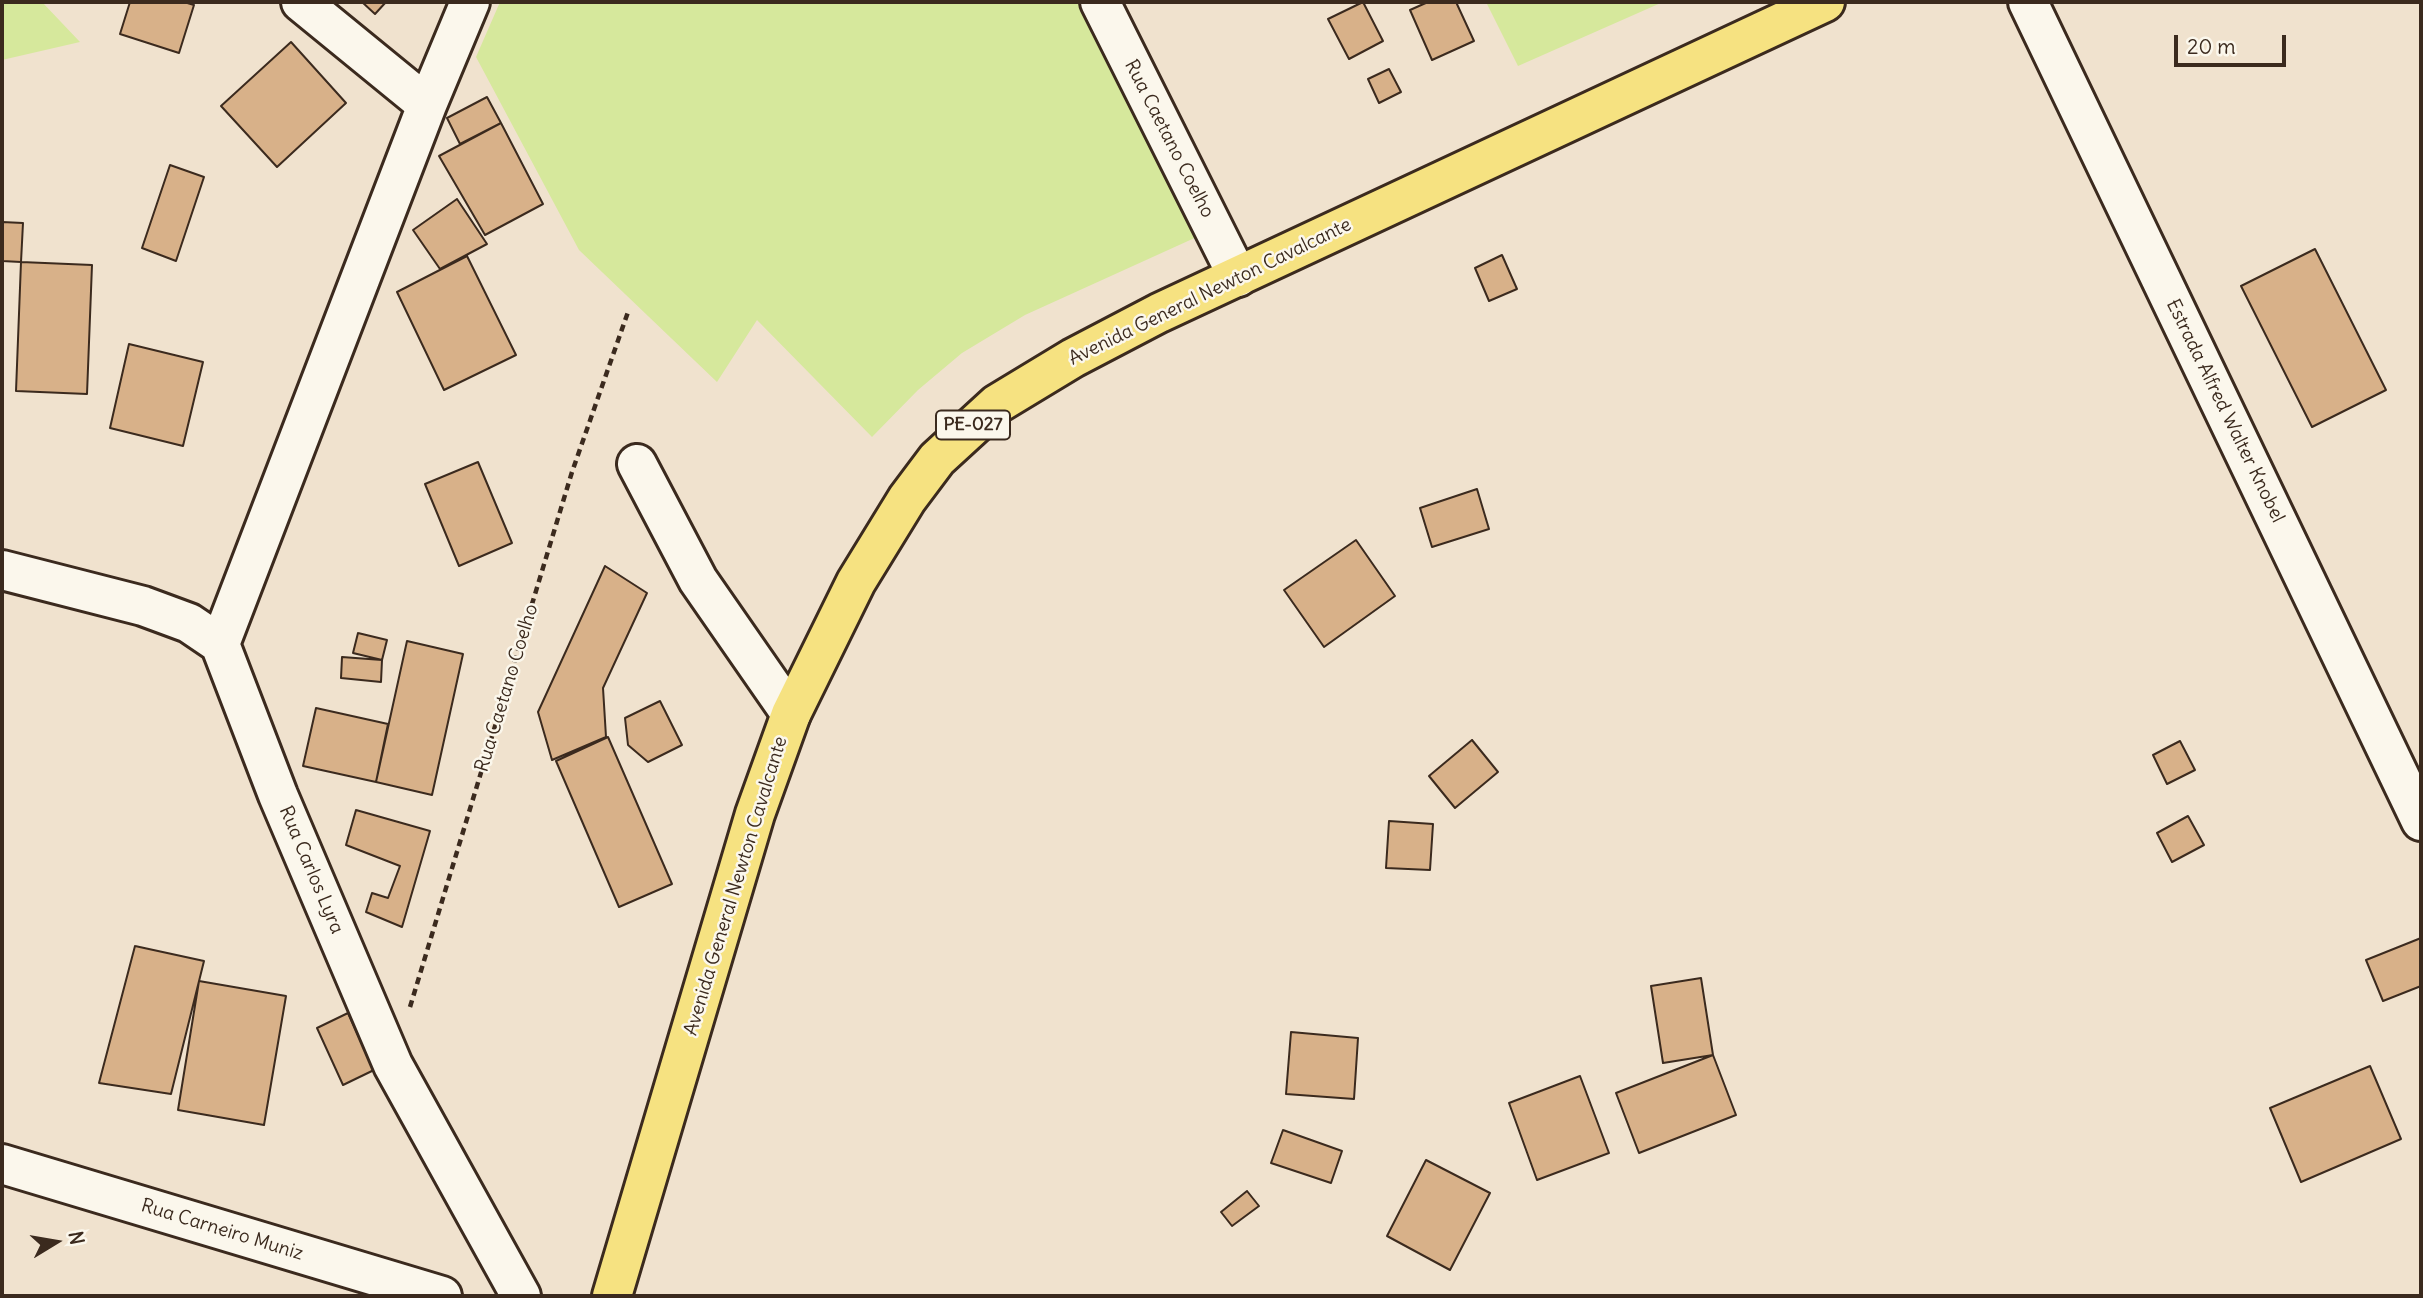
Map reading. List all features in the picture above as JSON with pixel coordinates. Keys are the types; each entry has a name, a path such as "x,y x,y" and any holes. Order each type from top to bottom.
{"main road":[{"name":"Avenida General Newton Cavalcante","path":"612,1296 755,814 791,714 856,582 906,499 937,459 997,404 1035,380 1159,313 1825,2"}],"street":[{"path":"301,2 427,105"},
{"path":"2,570 143,606 189,623 220,645 427,105 470,2"},
{"name":"Rua Caetano Coelho","path":"1100,2 1238,277"},
{"name":"Estrada Alfred Walter Knobel","path":"2028,2 2421,821"},
{"path":"638,464 698,580 791,714"},
{"name":"Rua Carlos Lyra","path":"220,645 278,795 393,1065 522,1296"},
{"name":"Rua Carneiro Muniz","path":"2,1164 442,1296"}],"path":[{"name":"Rua Caetano Coelho","path":"393,1065 572,472 628,313"}],"green space":[{"path":"2,2 42,2 80,42 2,60"},
{"path":"500,2 1084,2 1199,236 1025,315 962,353 918,390 872,437 757,320 717,382 579,250 476,57"},
{"path":"1486,2 1663,2 1518,66"}],"building":[{"path":"130,2 184,2 194,5 179,53 120,34"},
{"path":"362,2 386,2 375,14"},
{"path":"1363,2 1383,41 1349,59 1328,19"},
{"path":"1428,2 1456,2 1474,41 1432,60 1410,10"},
{"path":"291,42 346,103 277,167 221,106"},
{"path":"1389,69 1401,92 1379,103 1368,79"},
{"path":"487,97 501,123 460,144 447,118"},
{"path":"501,123 543,204 485,235 439,156"},
{"path":"170,165 204,177 176,261 142,248"},
{"path":"457,199 487,244 440,269 413,230"},
{"path":"2,222 23,223 21,262 2,261"},
{"path":"2315,249 2386,390 2312,427 2241,286"},
{"path":"1502,255 1517,289 1489,301 1475,268"},
{"path":"467,256 516,355 444,390 397,292"},
{"path":"21,262 92,265 87,394 16,391"},
{"path":"129,344 203,362 183,446 110,428"},
{"path":"478,462 512,543 459,566 425,484"},
{"path":"1477,489 1489,529 1432,547 1420,508"},
{"path":"1356,540 1395,596 1324,647 1284,590"},
{"path":"605,566 647,593 603,688 606,737 552,760 538,712"},
{"path":"358,633 387,640 382,660 353,653"},
{"path":"407,641 463,654 432,795 376,782"},
{"path":"342,657 382,660 381,682 341,678"},
{"path":"660,701 682,745 648,762 628,745 625,718"},
{"path":"316,708 388,724 376,782 303,766"},
{"path":"608,737 672,884 619,907 556,761"},
{"path":"1472,740 1498,772 1455,808 1429,776"},
{"path":"2180,741 2195,770 2167,784 2153,755"},
{"path":"356,810 430,831 402,927 366,912 372,893 388,898 400,866 346,845"},
{"path":"2188,816 2204,845 2172,862 2157,833"},
{"path":"1389,821 1433,824 1430,870 1386,868"},
{"path":"2421,938 2421,986 2383,1001 2366,960"},
{"path":"135,946 204,961 171,1094 99,1083"},
{"path":"1701,978 1713,1055 1663,1063 1651,986"},
{"path":"199,981 286,996 264,1125 178,1110"},
{"path":"348,1013 374,1070 343,1085 317,1028"},
{"path":"1291,1032 1358,1038 1354,1099 1286,1094"},
{"path":"1713,1055 1736,1115 1639,1153 1616,1093"},
{"path":"2370,1066 2401,1139 2301,1182 2270,1108"},
{"path":"1580,1076 1609,1153 1537,1180 1509,1103"},
{"path":"1283,1130 1342,1151 1331,1183 1271,1163"},
{"path":"1426,1160 1490,1193 1450,1270 1387,1236"},
{"path":"1247,1191 1259,1206 1232,1226 1221,1212"}]}
